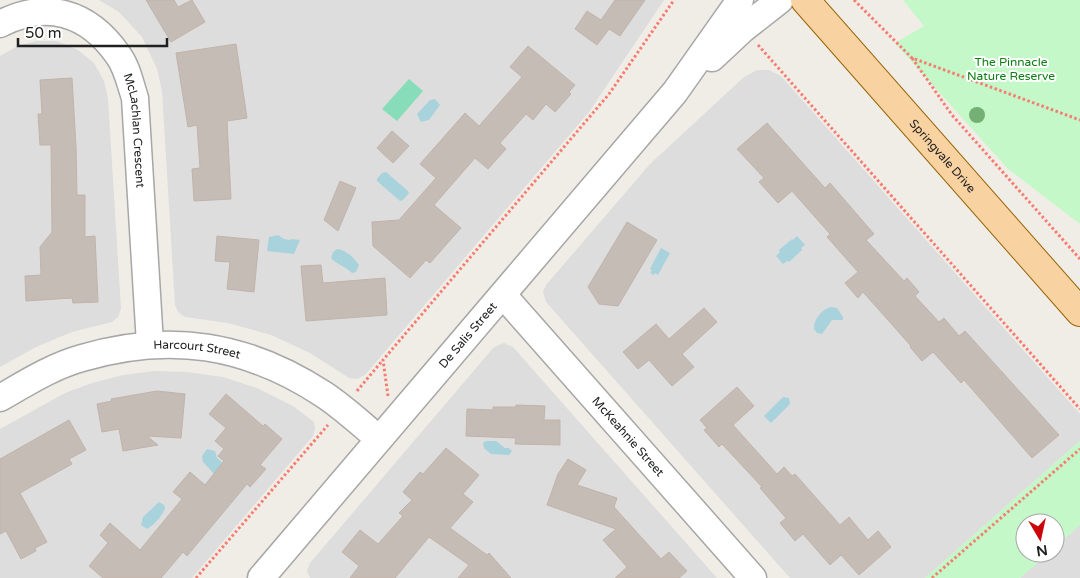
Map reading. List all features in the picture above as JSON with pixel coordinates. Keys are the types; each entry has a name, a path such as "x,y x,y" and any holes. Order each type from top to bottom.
{"main road":[{"name":"Springvale Drive","path":"804,0 1080,312"}],"street":[{"name":"De Salis Street","path":"265,576 379,439 675,92 740,0"},
{"name":"De Salis Street","path":"675,92 743,29 780,0"},
{"name":"McLachlan Crescent","path":"0,24 25,13 50,10 76,17 99,32 118,55 125,68 135,98 150,344"},
{"name":"McKeahnie Street","path":"503,295 753,578"},
{"name":"Harcourt Street","path":"0,398 36,378 80,358 126,347 150,344 195,345 240,353 283,370 324,394 379,439"}],"path":[{"path":"196,578 609,94 674,0"},
{"path":"854,0 912,58 952,116 1080,259"},
{"path":"743,29 1080,409"},
{"path":"912,58 1080,120"},
{"path":"382,360 389,404"},
{"path":"932,578 1080,449"}],"shaded area":[{"path":"99,0 664,0 589,112 365,375 357,379 349,378 310,353 271,335 228,323 185,317 178,312 175,305 162,91 157,69 142,37 119,12"},
{"path":"36,41 57,41 78,50 94,63 104,81 108,98 121,309 118,317 112,322 72,332 36,347 0,367 0,56 18,46"},
{"path":"757,70 769,70 781,76 1080,414 1080,441 925,578 790,578 546,302 543,292 546,285 650,164 744,77"},
{"path":"504,343 513,347 717,578 310,578 307,571 310,563 494,347"},
{"path":"155,371 187,372 223,377 257,388 293,406 314,422 313,436 192,578 0,578 0,429 65,393 92,383 123,375"},
{"path":"1080,525 1080,578 1020,578 1037,563 1065,563 1065,538"}],"green space":[{"name":"The Pinnacle Nature Reserve","path":"903,0 1080,0 1080,224 1008,169 895,43 924,26"},
{"path":"409,79 423,91 397,121 382,109"},
{"path":"1080,441 1080,525 1065,538 1065,513 1015,513 1015,563 1037,563 1020,578 925,578"}],"water":[{"path":"435,99 440,105 429,120 421,122 417,114 430,100"},
{"path":"386,172 408,191 409,193 403,200 400,201 377,181 382,173"},
{"path":"278,235 284,239 300,240 294,254 267,251 269,237"},
{"path":"797,236 805,245 789,262 787,261 783,264 776,256 780,252 779,250"},
{"path":"661,248 670,253 658,275 655,273 654,275 650,273 652,270 650,269"},
{"path":"337,249 355,259 359,265 356,272 352,273 331,258 333,252"},
{"path":"831,307 837,308 843,320 832,320 822,334 817,333 814,326 817,319 821,312"},
{"path":"783,397 789,398 790,404 771,423 764,416"},
{"path":"486,441 496,441 512,451 509,455 491,454 484,448 483,443"},
{"path":"207,449 215,451 217,458 229,468 215,475 203,462 202,456"},
{"path":"159,502 164,505 164,511 158,520 147,529 141,525 143,517"}],"building":[{"path":"146,0 174,0 178,7 192,0 205,22 171,42"},
{"path":"615,0 645,0 620,36 609,29 597,45 575,29 587,11 601,20"},
{"path":"236,44 247,118 227,121 231,199 194,201 192,169 200,168 197,125 188,127 176,53"},
{"path":"528,46 575,85 569,92 571,94 555,112 546,104 533,120 526,114 500,143 506,149 488,169 475,158 434,205 461,228 430,263 426,260 410,278 373,246 372,222 399,220 436,178 420,164 465,113 479,126 522,77 510,67"},
{"path":"72,78 77,195 85,195 85,237 95,236 98,302 73,303 72,298 26,301 25,276 41,275 40,247 52,232 51,145 40,145 38,114 42,114 40,80"},
{"path":"767,123 825,188 830,183 874,234 866,240 904,281 907,278 919,292 915,296 939,322 944,318 959,336 965,331 1059,435 1032,458 964,380 961,383 933,352 922,361 863,292 858,298 845,283 858,272 827,237 830,234 792,191 778,203 759,182 764,178 737,149"},
{"path":"392,131 409,146 393,163 377,148"},
{"path":"340,181 356,188 338,231 324,220"},
{"path":"627,222 657,240 618,306 599,304 588,287"},
{"path":"217,236 259,240 254,292 227,289 230,262 215,261"},
{"path":"321,265 323,283 385,278 387,315 306,321 301,266"},
{"path":"704,308 717,322 682,354 694,367 672,386 649,360 638,369 623,352 656,324 669,339"},
{"path":"737,387 754,406 733,425 777,474 784,467 792,476 795,474 840,525 849,517 868,540 878,531 891,547 859,575 841,555 830,565 803,534 795,541 780,523 786,518 760,488 762,487 722,444 719,447 704,430 707,428 700,420"},
{"path":"157,391 185,394 181,438 147,436 158,445 123,451 119,429 102,432 97,404 112,401 111,399"},
{"path":"226,394 263,426 265,424 282,439 260,465 266,469 250,487 247,484 187,556 183,552 161,578 103,578 89,566 108,543 100,535 110,523 140,550 182,499 173,492 190,472 205,485 224,461 218,456 224,449 215,441 226,428 209,414"},
{"path":"516,405 545,406 544,420 560,420 560,445 515,444 516,438 466,436 467,409 493,410 493,407 516,407"},
{"path":"69,420 86,450 69,459 72,464 20,493 47,542 35,548 36,551 21,559 6,531 0,534 0,459"},
{"path":"446,448 479,475 463,494 473,502 450,528 487,555 489,553 511,578 458,578 469,565 429,537 395,578 350,578 359,566 342,552 360,530 378,544 403,516 399,513 412,500 403,492 420,472 423,474"},
{"path":"568,459 586,470 577,485 617,498 614,507 661,559 669,552 687,571 679,578 615,578 627,567 603,540 616,529 547,505 558,474"}]}
